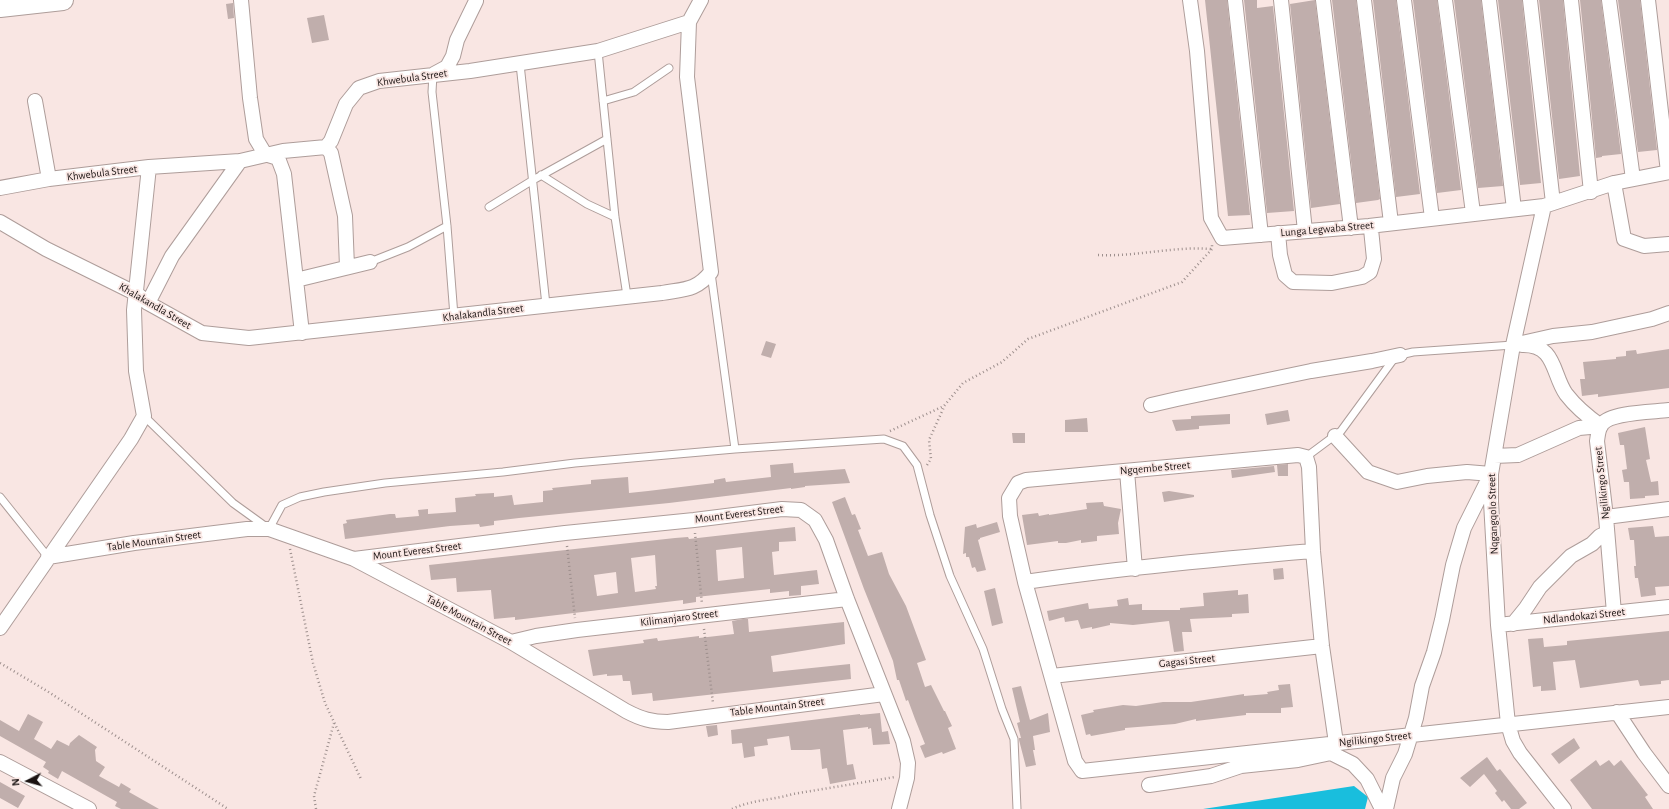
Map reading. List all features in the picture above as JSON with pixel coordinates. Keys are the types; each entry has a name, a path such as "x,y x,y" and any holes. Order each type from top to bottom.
{"street":[{"path":"0,7 63,0"},
{"path":"241,0 250,98 256,139 265,154 278,158 284,174 302,333"},
{"path":"701,0 688,22 687,77 711,272"},
{"name":"Lunga Legwaba Street","path":"1190,0 1197,51 1211,218 1222,238 1351,228 1548,205 1591,192 1614,183 1668,172"},
{"path":"1234,0 1261,235"},
{"path":"1281,0 1305,231"},
{"path":"1323,0 1351,228"},
{"path":"1364,0 1391,223"},
{"path":"1404,0 1432,218"},
{"path":"1445,0 1473,213"},
{"path":"1489,0 1514,209"},
{"name":"Nqgangqolo Street","path":"1530,0 1548,205 1513,346 1491,474 1498,625 1508,724 1513,742 1520,753 1564,809"},
{"path":"1571,0 1591,192"},
{"path":"1609,0 1633,179"},
{"path":"1648,0 1668,172"},
{"path":"433,74 447,67 453,56 457,40 476,1"},
{"name":"Khwebula Street","path":"0,188 49,179 149,167 240,161 283,151 326,147 332,141 346,104 359,88 379,81 470,71 598,51 688,22"},
{"path":"35,101 49,179"},
{"path":"326,147 331,153 345,216 347,267"},
{"path":"148,303 172,256 240,161"},
{"path":"0,628 131,439 144,416 136,372 134,310 149,167"},
{"path":"1614,183 1624,239 1644,246 1669,244"},
{"name":"Khalakandla Street","path":"0,222 46,249 136,294 148,303 202,333 249,338 662,293 694,287 703,282 711,272"},
{"path":"1278,233 1280,255 1285,275 1293,282 1332,283 1362,277 1370,272 1374,259 1371,229 1369,226"},
{"path":"296,280 370,262"},
{"path":"1513,346 1553,336 1592,332 1652,319 1669,313"},
{"path":"1513,346 1533,345 1550,356 1565,393 1583,413 1601,426"},
{"path":"1151,406 1177,399 1400,355"},
{"path":"1494,456 1518,455 1579,428 1601,426 1608,419 1618,416 1669,410"},
{"name":"Ngilikingo Street","path":"1601,426 1598,430 1597,441 1606,517 1614,613"},
{"path":"1335,436 1368,472 1384,479 1397,482 1427,476 1467,472 1491,474 1464,528 1453,565 1434,652 1422,686 1411,735 1405,754 1393,778 1386,809"},
{"name":"Ngqembe Street","path":"1082,771 1075,761 1025,582 1008,508 1009,498 1018,483 1026,480 1298,455 1306,457"},
{"path":"1306,457 1309,467 1313,551 1322,646 1336,743"},
{"path":"1127,471 1135,569"},
{"name":"Mount Everest Street","path":"354,559 565,533 694,520 782,509 801,510 815,520 821,529 903,741 908,763 907,775 899,809"},
{"path":"1606,517 1669,509"},
{"name":"Table Mountain Street","path":"48,557 134,543 247,529 269,529 287,537 354,559 511,642 640,719 654,722 668,722 884,694"},
{"path":"1513,624 1540,587 1571,556 1592,544 1600,536 1607,533"},
{"path":"1025,582 1313,551"},
{"name":"Kilimanjaro Street","path":"511,642 536,636 577,630 847,599"},
{"name":"Ndlandokazi Street","path":"1498,625 1669,607"},
{"name":"Gagasi Street","path":"1052,676 1322,646"},
{"name":"Ngilikingo Street","path":"1082,771 1669,707"},
{"path":"1617,712 1644,753 1669,786"},
{"path":"1149,785 1211,776 1241,766 1298,760 1331,753 1353,764 1367,779 1382,809"},
{"path":"0,762 89,809"}],"lane":[{"path":"598,51 615,217 627,296"},
{"path":"520,64 546,305"},
{"path":"604,101 634,92 669,68"},
{"path":"433,74 432,92 447,226 454,316"},
{"path":"489,207 541,175 607,139"},
{"path":"541,175 587,204 615,217"},
{"path":"370,262 408,247 447,226"},
{"path":"711,272 735,449"},
{"path":"1306,457 1335,436 1349,422 1394,360 1400,355 1413,352 1513,346"},
{"path":"144,416 233,503 269,529 282,505 300,497 385,483 503,472 575,463 735,449 884,439 903,446 917,465 919,477 950,576 983,649 1002,709 1014,739 1017,809"},
{"path":"0,497 48,557"}],"path":[{"path":"919,477 931,459 928,440 944,406 963,382 1002,362 1028,339 1182,282 1212,249 1215,225"},
{"path":"1098,255 1117,256 1191,247 1212,249"},
{"path":"884,439 889,431 944,406"},
{"path":"565,533 577,630"},
{"path":"287,537 313,663 325,702 361,779"},
{"path":"0,663 47,690 228,809"},
{"path":"316,809 314,796 334,723"},
{"path":"732,809 740,805 780,798 793,794 907,775"}],"water":[{"path":"1354,786 1368,797 1365,809 1203,809"}],"building":[{"path":"1205,0 1227,0 1250,215 1228,216"},
{"path":"1244,0 1257,0 1257,8 1273,6 1294,211 1267,213"},
{"path":"1315,0 1340,204 1311,208 1290,4"},
{"path":"1332,0 1356,0 1380,199 1378,200 1356,203"},
{"path":"1373,0 1396,0 1420,194 1396,197"},
{"path":"1413,0 1437,0 1461,190 1437,193"},
{"path":"1454,0 1481,0 1503,186 1478,188"},
{"path":"1498,0 1522,0 1541,183 1520,185"},
{"path":"1539,0 1563,0 1580,176 1559,179"},
{"path":"1580,0 1601,0 1621,154 1596,158"},
{"path":"1618,0 1640,0 1657,150 1638,152"},
{"path":"233,3 234,18 228,19 226,4"},
{"path":"324,15 329,40 312,43 307,18"},
{"path":"766,341 776,344 771,358 761,355"},
{"path":"1669,349 1669,388 1598,397 1598,394 1582,396 1580,379 1585,379 1583,362 1616,359 1616,357 1626,356 1626,351 1636,350 1637,354"},
{"path":"1288,410 1290,421 1267,425 1265,414"},
{"path":"1230,414 1230,424 1199,426 1199,429 1176,431 1172,420 1191,419 1191,416"},
{"path":"1087,418 1088,432 1065,432 1065,420"},
{"path":"1645,427 1650,459 1646,460 1651,482 1658,481 1659,495 1630,499 1629,482 1624,482 1622,470 1627,469 1624,445 1620,445 1618,433"},
{"path":"1012,433 1025,433 1025,443 1013,443"},
{"path":"793,463 794,473 845,469 850,483 805,486 791,489 669,503 519,518 494,521 494,525 480,527 479,524 450,526 345,539 343,524 347,523 346,520 390,514 395,514 396,518 419,516 418,510 428,509 428,514 456,512 455,498 476,496 475,494 494,493 494,497 512,495 514,505 543,502 543,491 553,490 552,488 591,484 591,480 628,477 629,493 714,483 714,480 725,478 726,482 771,477 770,465"},
{"path":"1288,464 1288,476 1278,476 1277,465"},
{"path":"1274,466 1275,472 1232,478 1231,470"},
{"path":"1169,491 1194,495 1194,497 1164,502 1162,492"},
{"path":"845,497 852,515 855,514 861,529 858,530 868,556 882,552 889,574 906,606 926,660 917,663 925,687 931,685 945,711 952,726 948,728 956,749 925,758 920,746 925,744 908,700 906,701 899,680 897,680 893,661 864,589 832,502"},
{"path":"1103,502 1104,506 1121,509 1118,523 1119,534 1097,536 1097,541 1081,543 1081,540 1066,543 1058,543 1058,541 1027,545 1022,515 1038,513 1039,516 1087,509 1086,503"},
{"path":"997,522 1000,532 978,540 986,570 977,572 975,567 972,568 969,557 966,557 966,553 963,554 965,527 976,524 977,528"},
{"path":"1653,526 1655,537 1669,536 1669,586 1655,587 1656,595 1641,597 1638,578 1635,578 1634,566 1636,566 1634,540 1630,540 1628,528"},
{"path":"795,527 796,541 779,542 779,551 772,552 774,575 817,570 819,584 801,586 801,595 789,596 789,591 770,593 770,589 696,597 696,602 683,604 683,600 515,620 515,617 494,619 491,590 457,592 456,578 431,580 429,565 675,538 688,537 689,539","holes":["742,547 744,578 718,581 716,550","655,555 656,589 635,592 631,558","616,572 618,593 597,596 594,575"]},
{"path":"1283,568 1284,579 1274,580 1273,569"},
{"path":"995,588 1003,623 992,626 984,591"},
{"path":"1238,590 1238,595 1248,594 1249,613 1232,614 1232,617 1190,619 1192,632 1182,632 1184,651 1174,652 1169,621 1133,625 1110,623 1110,625 1092,629 1092,627 1081,629 1078,620 1065,622 1064,617 1049,621 1047,611 1088,603 1089,609 1118,606 1117,600 1128,598 1129,605 1142,604 1142,610 1180,610 1180,608 1204,606 1203,593"},
{"path":"748,619 749,632 844,622 845,644 771,656 773,672 850,664 851,679 653,701 652,693 632,695 630,681 623,681 622,675 607,676 607,674 593,676 588,650 644,643 643,640 657,638 658,641 699,636 699,638 734,634 732,621"},
{"path":"1669,631 1669,680 1661,681 1661,684 1640,686 1638,680 1580,688 1575,660 1553,662 1556,690 1541,691 1541,686 1533,687 1528,639 1543,638 1544,647 1567,645 1567,641"},
{"path":"1290,684 1293,707 1281,708 1281,713 1246,713 1246,715 1196,721 1196,719 1175,724 1125,728 1125,730 1091,736 1090,734 1086,735 1081,715 1094,712 1093,710 1123,705 1136,706 1163,702 1191,702 1244,694 1244,696 1268,694 1267,692 1279,690 1278,685"},
{"path":"1021,686 1030,720 1048,713 1050,732 1033,736 1035,750 1033,750 1036,765 1026,767 1019,740 1019,738 1021,738 1017,723 1020,722 1012,688"},
{"path":"880,713 882,732 888,731 890,744 873,745 871,728 868,729 868,727 843,730 847,765 853,764 856,779 830,784 827,768 822,769 820,749 791,750 789,736 767,739 768,745 754,747 755,756 744,758 742,743 732,744 731,730 860,714"},
{"path":"28,714 43,722 34,739 51,749 57,740 69,746 70,743 79,735 97,747 95,750 96,761 105,767 99,776 119,787 121,783 131,789 129,792 159,809 121,809 115,806 117,802 62,771 58,779 48,773 49,771 43,767 46,762 0,736 0,720 19,731"},
{"path":"717,725 718,735 708,737 706,726"},
{"path":"1574,738 1580,748 1559,764 1551,754"},
{"path":"1487,757 1497,771 1500,769 1527,803 1519,809 1511,809 1504,800 1502,802 1495,793 1497,791 1484,774 1470,787 1460,778"},
{"path":"1596,760 1600,766 1609,760 1614,766 1621,760 1648,795 1645,797 1653,809 1592,809 1570,780"},
{"path":"0,782 25,796 18,808 0,798"}]}
